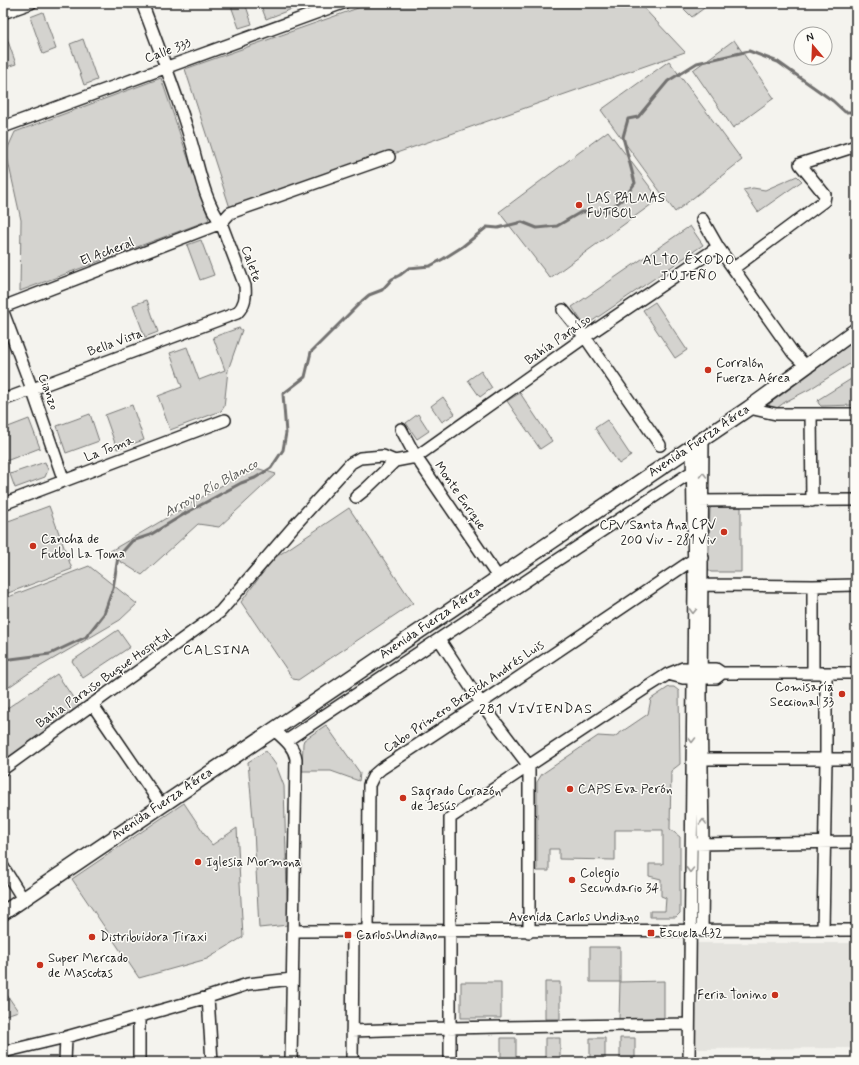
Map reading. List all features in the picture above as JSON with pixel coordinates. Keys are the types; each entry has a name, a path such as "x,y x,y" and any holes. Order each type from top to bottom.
{"main road":[{"name":"Avenida Fuerza Aérea","path":"3,913 749,408 856,330"}],"street":[{"path":"3,14 31,3"},
{"path":"142,3 167,67"},
{"name":"Calle 333","path":"3,127 343,3"},
{"name":"Calete","path":"167,67 191,140 203,188 215,215 221,223 246,286 246,296 243,307 237,313"},
{"path":"734,268 824,201 825,195 800,164 856,146"},
{"name":"El Acheral","path":"3,307 221,223 230,214 389,157"},
{"path":"702,219 718,247 793,353 806,366"},
{"name":"Bahía Paraíso","path":"416,457 586,337 718,247"},
{"path":"563,310 586,337 660,445"},
{"name":"Cianzo","path":"3,312 64,481"},
{"name":"Bella Vista","path":"3,400 237,313"},
{"path":"749,408 776,414 856,414"},
{"path":"811,415 812,501"},
{"name":"La Toma","path":"3,504 225,420"},
{"name":"Monte Enrique","path":"402,429 416,457 498,577"},
{"path":"698,442 694,471 698,502"},
{"path":"698,442 697,759 703,844 702,930"},
{"name":"Bahía Paraiso Buque Hospital","path":"3,768 193,633 220,612 294,526 351,463 360,458 371,456 383,456 395,461"},
{"path":"356,497 395,461 416,457"},
{"path":"286,741 694,471"},
{"path":"698,502 856,500"},
{"name":"Cabo Primero Brasich Andrés Luis","path":"368,932 369,785 374,774 698,559"},
{"path":"698,585 856,585"},
{"path":"813,586 813,673"},
{"path":"439,639 481,703 529,766 529,932"},
{"path":"450,1062 450,818 668,674 683,678 716,669 722,673 856,673"},
{"path":"823,930 826,673"},
{"path":"92,704 161,805"},
{"path":"273,729 286,741 293,751 296,762 291,1062"},
{"path":"697,759 856,759"},
{"path":"689,1062 689,930 691,844 697,759"},
{"path":"691,844 856,842"},
{"path":"3,867 24,899"},
{"name":"Avenida Carlos Undiano","path":"293,932 856,930"},
{"path":"352,932 352,1062"},
{"path":"3,1052 66,1037 208,997 248,984 292,979"},
{"path":"208,997 212,1062"},
{"path":"139,1016 139,1062"},
{"path":"352,1031 689,1024"},
{"path":"65,1062 66,1037"}],"shaded area":[{"path":"230,3 245,3 252,24 239,28"},
{"path":"260,3 290,3 292,9 266,19"},
{"path":"372,3 639,3 685,52 231,211 185,69"},
{"path":"678,3 711,3 692,17"},
{"path":"43,12 56,49 43,54 30,17"},
{"path":"3,27 16,64 3,68"},
{"path":"83,39 97,80 84,85 70,44"},
{"path":"734,40 774,98 733,128 693,70"},
{"name":"LAS PALMAS FUTBOL","path":"669,61 742,160 675,212 601,110"},
{"path":"161,78 209,220 20,291 21,220 6,152 15,132"},
{"name":"LAS PALMAS FUTBOL","path":"608,131 659,199 550,278 499,212"},
{"path":"797,176 802,181 758,212 743,190 753,188 765,190"},
{"path":"690,226 703,245 585,326 572,307"},
{"path":"201,240 214,275 200,280 187,245"},
{"path":"147,300 158,332 145,337 133,305"},
{"path":"655,302 687,350 675,358 643,310"},
{"path":"239,328 242,330 228,370 224,407 221,411 170,430 158,396 182,387 170,353 187,347 199,380 225,370 213,337"},
{"path":"856,340 856,360 777,408 773,409 769,407 769,404"},
{"path":"481,371 492,388 480,397 468,380"},
{"path":"856,376 856,405 821,406 819,404 819,399"},
{"path":"520,393 552,441 540,449 507,401"},
{"path":"443,397 455,414 442,422 431,406"},
{"path":"132,405 144,440 117,449 105,415"},
{"path":"90,414 99,441 66,453 57,426"},
{"path":"418,414 429,431 417,439 406,423"},
{"path":"29,419 40,448 6,461 3,452 3,429"},
{"path":"607,420 631,456 619,464 595,428"},
{"path":"45,462 48,470 45,477 15,488 10,474"},
{"path":"253,467 276,474 219,527 198,524 142,575 107,553"},
{"name":"Cancha de Futbol La Toma","path":"49,506 72,569 3,595 3,523"},
{"path":"712,507 741,507 741,572 711,572 708,570 710,509"},
{"path":"349,508 413,603 298,680 293,679 241,602 273,559"},
{"path":"89,566 137,604 120,620 29,673 3,691 3,599"},
{"path":"118,630 130,647 83,678 72,661"},
{"path":"57,674 80,708 3,761 3,711"},
{"path":"669,687 674,687 679,691 680,764 671,771 670,829 680,837 680,913 676,917 650,917 650,911 665,911 666,898 661,896 661,879 649,876 649,864 663,864 663,830 615,830 615,860 559,859 559,849 549,849 549,871 537,871 537,782 542,774 598,736 614,737 648,714 651,699"},
{"path":"326,725 360,773 359,781 331,771 302,771 304,740"},
{"path":"266,751 276,765 284,786 288,925 259,928 254,830 248,762"},
{"path":"184,803 212,845 237,828 243,937 207,959 139,978 72,879"},
{"name":"Feria Tonino","path":"694,943 856,943 856,1048 695,1049"},
{"path":"590,947 620,947 620,982 590,982"},
{"path":"664,981 664,1019 619,1019 620,982"},
{"path":"461,982 501,982 501,1018 461,1018"},
{"path":"545,982 560,982 560,1019 545,1019"},
{"path":"3,989 18,1011 3,1016"},
{"path":"501,1038 516,1038 516,1062 501,1062"},
{"path":"545,1038 560,1038 560,1062 545,1062"},
{"path":"590,1038 605,1038 605,1062 590,1062"},
{"path":"620,1038 635,1038 635,1062 620,1062"}],"waterway":[{"name":"Arroyo Río Blanco","path":"3,660 50,654 86,637 104,614 113,588 118,557 132,541 150,535 186,513 241,483 255,478 271,468 283,450 286,433 283,394 305,377 311,352 369,295 382,290 392,279 409,268 430,266 443,259 462,247 487,227 498,228 522,222 537,228 557,226 581,212 608,211 625,197 635,183 623,137 628,119 638,117 668,81 697,63 749,51 778,62 833,101 845,112 856,112"}],"place":[{"name":"LAS PALMAS FUTBOL","path":"579,205"},
{"name":"Corralón Fuerza Aérea","path":"708,370"},
{"name":"CPV Santa Ana CPV 200 Viv - 281 Viv","path":"724,532"},
{"name":"Cancha de Futbol La Toma","path":"33,546"},
{"name":"Comisaría Seccional 33","path":"842,694"},
{"name":"CAPS Eva Perón","path":"570,789"},
{"name":"Sagrado Corazón de Jesús","path":"403,798"},
{"name":"Iglesia Mormona","path":"198,862"},
{"name":"Colegio Secundario 34","path":"572,880"},
{"name":"Escuela 432","path":"651,933"},
{"name":"Carlos Undiano","path":"348,935"},
{"name":"Distribuidora Tiraxi","path":"92,937"},
{"name":"Super Mercado de Mascotas","path":"40,965"},
{"name":"Feria Tonino","path":"775,995"}],"district":[{"name":"ALTO ÉXODO JUJEÑO","path":"689,268"},
{"name":"CALSINA","path":"217,650"},
{"name":"281 VIVIENDAS","path":"536,709"}]}
